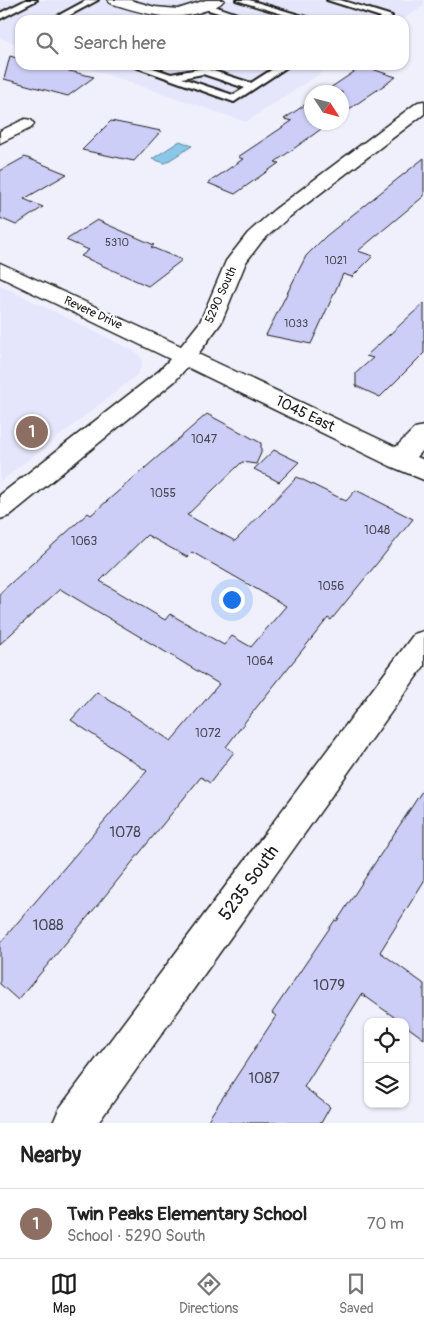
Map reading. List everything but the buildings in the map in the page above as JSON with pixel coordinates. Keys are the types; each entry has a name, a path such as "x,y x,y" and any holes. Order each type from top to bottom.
{"street":[{"path":"115,0 156,12 178,14 194,11 211,3"},
{"name":"5290 South","path":"0,508 167,376 210,323 236,261 255,237 281,214 424,106"},
{"path":"0,138 25,124"},
{"name":"Revere Drive","path":"0,269 185,356"},
{"name":"1045 East","path":"185,356 424,472"},
{"path":"399,460 424,434"},
{"name":"5235 South","path":"73,1123 424,642"}],"lane":[{"path":"0,16 33,0"},
{"path":"64,15 94,0"},
{"path":"240,0 294,15"},
{"path":"331,0 384,15"},
{"path":"211,3 239,15"},
{"path":"150,70 234,99 278,70"},
{"path":"170,77 204,71 252,87"}],"shaded area":[{"path":"0,0 424,0 424,6 409,16 15,15 15,43 0,38"},
{"path":"94,70 325,70 246,122"},
{"path":"0,285 136,352 142,359 142,365 138,374 130,381 0,482"}],"water":[{"path":"180,141 192,146 165,163 152,159"}],"place":[{"name":"Twin Peaks Elementary School","path":"32,432"}]}
